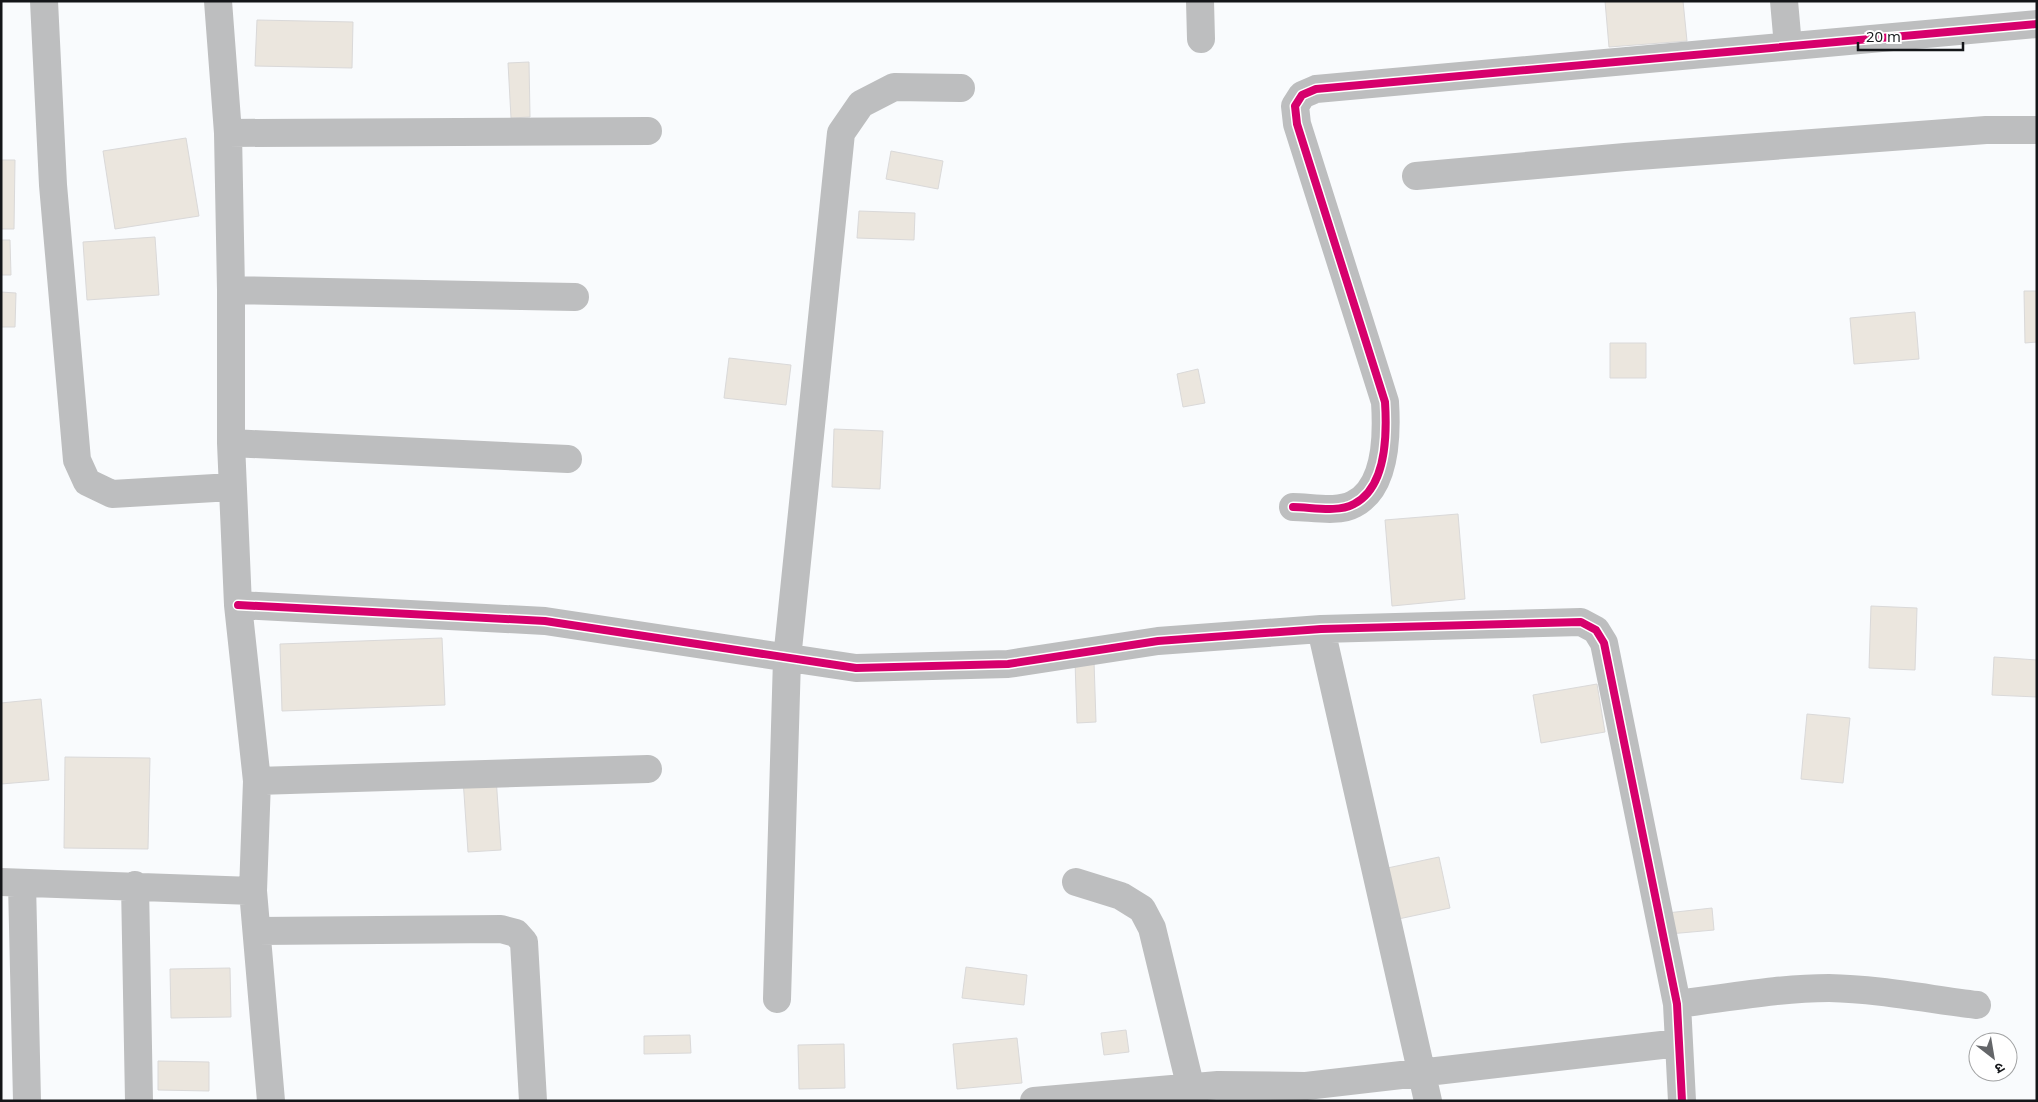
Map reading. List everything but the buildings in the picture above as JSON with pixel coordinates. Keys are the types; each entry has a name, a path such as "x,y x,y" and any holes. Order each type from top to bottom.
{"street":[{"path":"44,1 53,185 77,460 87,482 112,494 232,487"},
{"path":"218,1 228,132 231,290 230,443 232,487 238,606 257,781 253,891 258,930 271,1101"},
{"path":"1200,1 1201,39"},
{"path":"1784,1 1788,46"},
{"path":"1293,507 1339,508 1354,504 1369,492 1381,466 1387,433 1384,402 1297,124 1294,106 1302,95 1316,89 2037,24"},
{"path":"777,999 787,659 841,132 861,104 894,87 961,88"},
{"path":"1416,176 1654,155 1986,130 2037,130"},
{"path":"228,132 648,131"},
{"path":"231,290 575,296"},
{"path":"230,443 568,459"},
{"path":"238,606 545,621 856,668 1008,664 1158,641 1321,629 1581,622 1596,630 1604,643 1677,1004 1682,1101"},
{"path":"1321,629 1428,1101"},
{"path":"257,781 648,769"},
{"path":"27,1101 12,882 135,885 253,891"},
{"path":"1076,882 1121,896 1142,909 1152,928 1193,1094"},
{"path":"135,885 139,1101"},
{"path":"258,930 501,929 516,933 524,942 533,1101"},
{"path":"1677,1004 1802,989 1828,988 1870,990 1977,1005"},
{"path":"1034,1101 1193,1094 1218,1084 1308,1093 1422,1073 1679,1044"}],"cycle path":[{"path":"1293,507 1324,509 1348,507 1365,496 1379,472 1383,458 1386,429 1385,402 1297,124 1295,106 1302,95 1316,89 2037,24"},
{"path":"238,605 545,621 856,668 1008,664 1158,641 1321,629 1581,622 1596,630 1604,643 1677,1004 1682,1101"}]}
